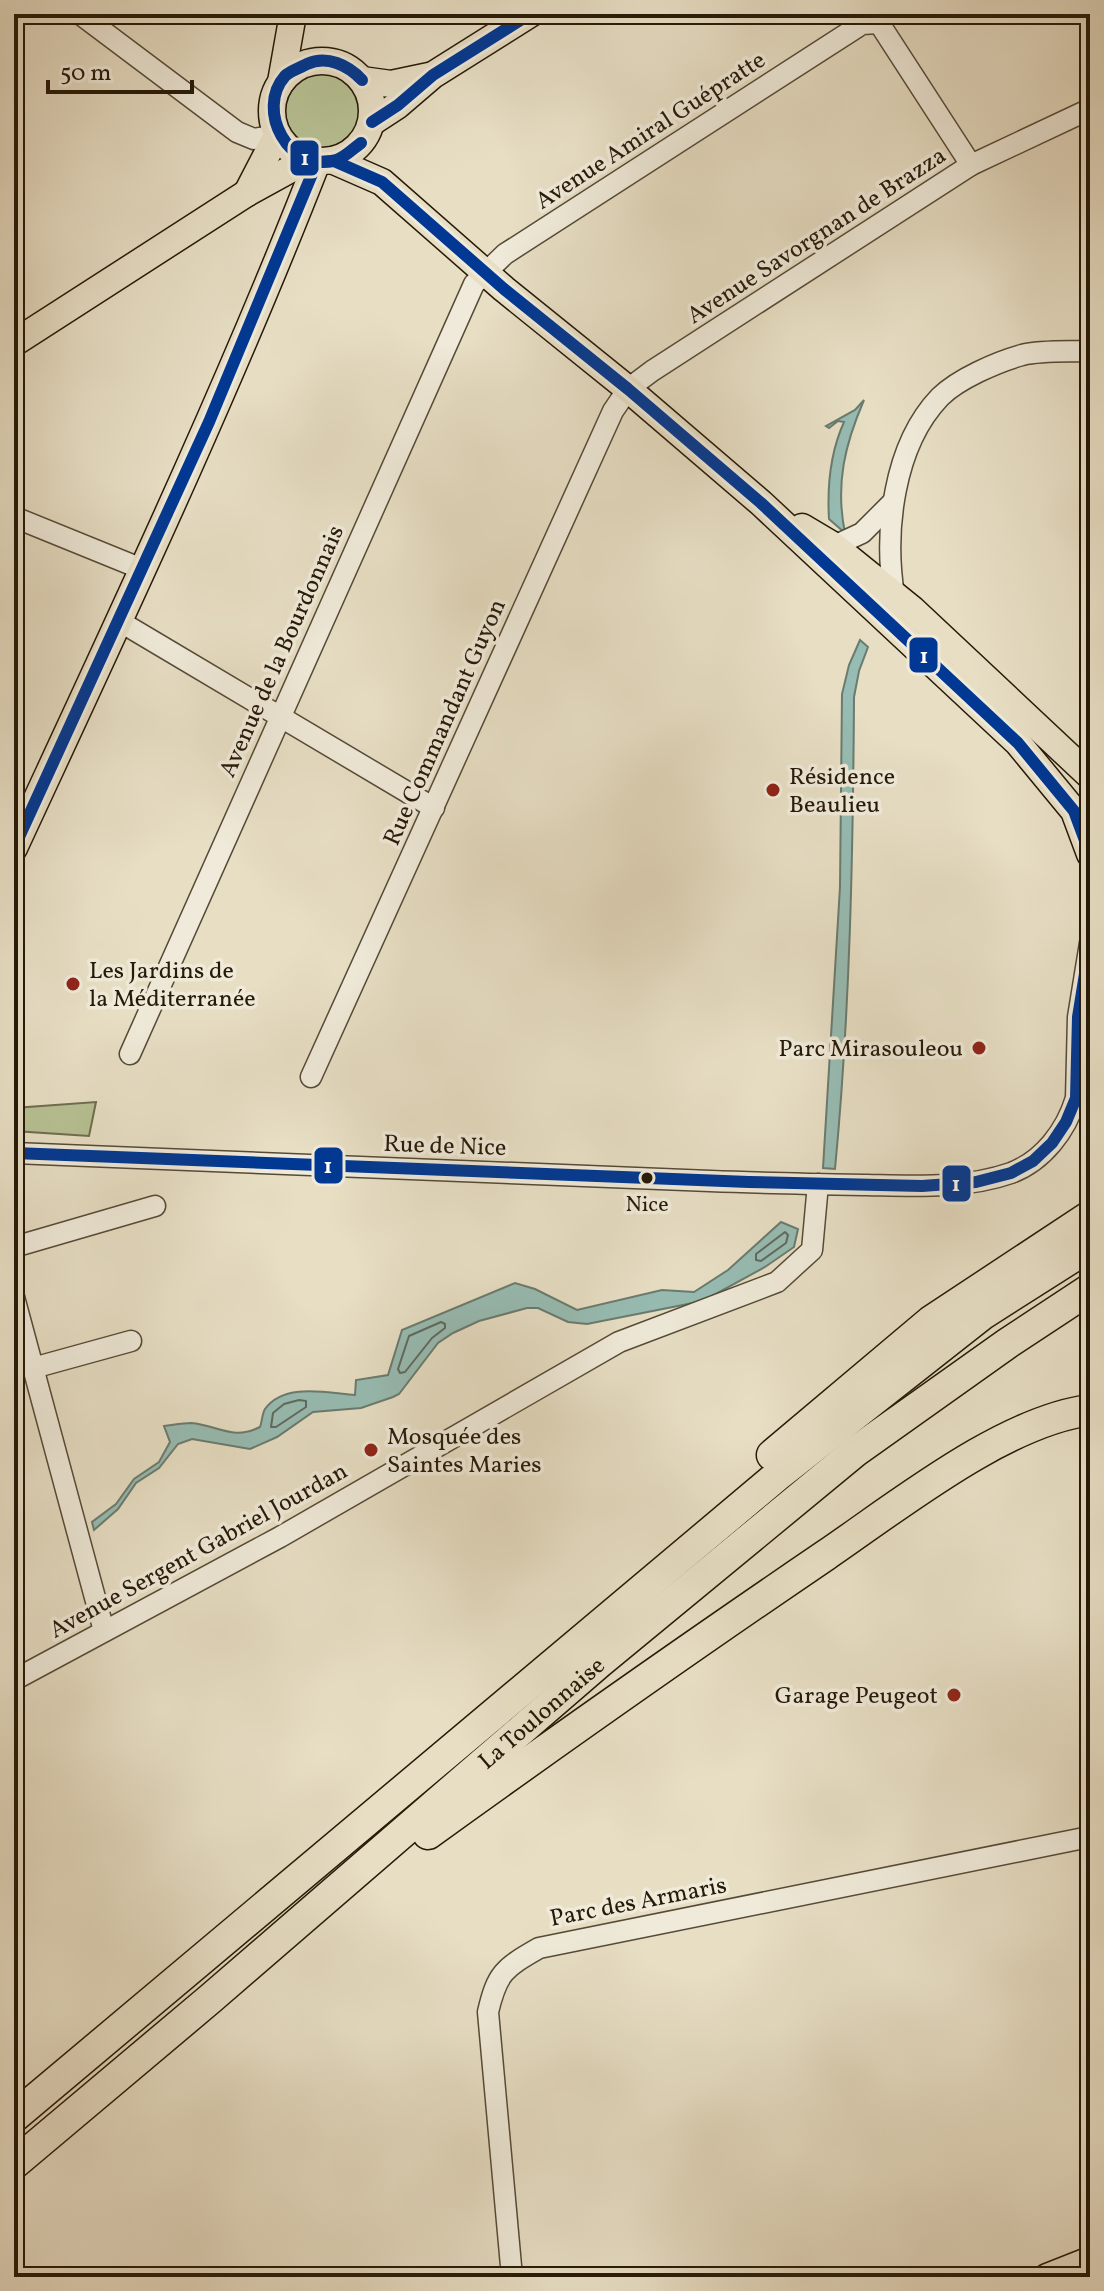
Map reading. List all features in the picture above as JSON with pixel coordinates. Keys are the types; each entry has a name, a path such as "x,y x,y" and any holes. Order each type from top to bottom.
{"highway":[{"path":"570,1650 702,1514 919,1331 1090,1216"},
{"name":"La Toulonnaise","path":"14,2117 777,1476 983,1314 1090,1246"},
{"name":"La Toulonnaise","path":"14,2164 600,1662 856,1451 1090,1289"},
{"path":"210,1999 403,1852 588,1718 935,1482 1017,1432 1090,1410"}],"main road":[{"path":"293,14 304,35 335,62 353,71 369,91 373,106 370,128 382,182"},
{"path":"286,242 280,138 272,108 281,82 293,14"},
{"path":"14,343 247,193 283,173 348,155 360,146 370,128 433,75 530,14"},
{"path":"281,82 291,71 305,64 335,62"},
{"path":"362,80 402,83 433,75"},
{"path":"280,138 319,161 382,182 761,503 839,576 1090,776"},
{"path":"247,193 280,138"},
{"path":"14,848 119,621 319,161"},
{"path":"761,503 834,546 894,595 998,721 1044,771 1074,811 1090,854"},
{"path":"1047,2277 1090,2260"}],"street":[{"path":"80,14 237,132 254,139 280,138"},
{"name":"Avenue Savorgnan de Brazza","path":"628,389 971,165 882,19"},
{"name":"Avenue Amiral Guépratte","path":"485,272 505,254 862,24 882,19"},
{"path":"971,165 1090,109"},
{"name":"Avenue de la Bourdonnais","path":"130,1054 466,301 474,284 485,272"},
{"path":"894,595 889,552 892,503 914,433 941,397 967,378 1023,355 1090,351"},
{"name":"Rue Commandant Guyon","path":"311,1077 613,411 628,389"},
{"path":"834,546 862,533 892,503"},
{"path":"14,517 142,569"},
{"path":"839,576 862,578 871,575 889,552"},
{"path":"119,621 434,808"},
{"name":"Rue de Nice","path":"14,1153 818,1184 963,1184 1033,1164 1049,1147 1072,1111 1076,1098 1078,1017 1090,943"},
{"name":"Avenue Sergent Gabriel Jourdan","path":"14,1680 294,1529 619,1342 777,1282 812,1250 818,1184"},
{"path":"14,1247 155,1206"},
{"path":"14,1297 104,1631"},
{"path":"33,1368 131,1341"},
{"name":"Parc des Armaris","path":"512,2277 488,2012 495,1982 513,1963 539,1948 1089,1837 1090,1841"}],"green space":[{"path":"323,72 337,75 350,83 358,96 361,110 358,124 350,137 337,145 323,148 309,145 296,137 288,124 285,110 288,96 296,83 309,75"},
{"path":"96,1102 89,1136 14,1131 14,1108"}],"water":[{"path":"864,400 844,465 841,498 845,533 829,519 828,506 833,457 844,422 838,421 829,428 826,426 855,410"},
{"path":"860,640 868,647 854,697 850,933 835,1169 823,1168 840,887 842,694 849,665"},
{"path":"781,1222 798,1229 794,1247 765,1267 703,1301 587,1324 568,1322 538,1308 479,1321 438,1343 399,1394 393,1397 361,1408 313,1412 277,1437 250,1449 192,1439 178,1444 159,1468 136,1483 118,1509 94,1530 92,1522 116,1504 134,1479 159,1462 170,1442 164,1426 191,1423 241,1433 260,1427 265,1409 283,1395 320,1391 355,1395 356,1380 388,1375 402,1330 515,1283 535,1289 577,1310 662,1290 694,1292 728,1270"}],"transit line":[{"name":"1","path":"372,122 398,105 433,75 530,14"},
{"name":"1","path":"361,143 336,160 319,162 304,158 291,149 282,136 274,105 277,90 285,76 315,61 337,63 362,80"},
{"name":"1","path":"317,162 334,161 382,182 504,289 628,389 761,503 1018,743 1074,811 1090,854"},
{"name":"1","path":"14,848 209,422 317,162"},
{"name":"1","path":"14,1153 749,1182 922,1186 976,1182 1011,1173 1033,1161 1052,1143 1066,1122 1076,1098 1078,1017 1090,943"}],"place":[{"name":"Résidence Beaulieu","path":"773,790"},
{"name":"Les Jardins de la Méditerranée","path":"73,984"},
{"name":"Parc Mirasouleou","path":"979,1048"},
{"name":"Nice","path":"647,1178"},
{"name":"Mosquée des Saintes Maries","path":"371,1450"},
{"name":"Garage Peugeot","path":"954,1695"}]}
